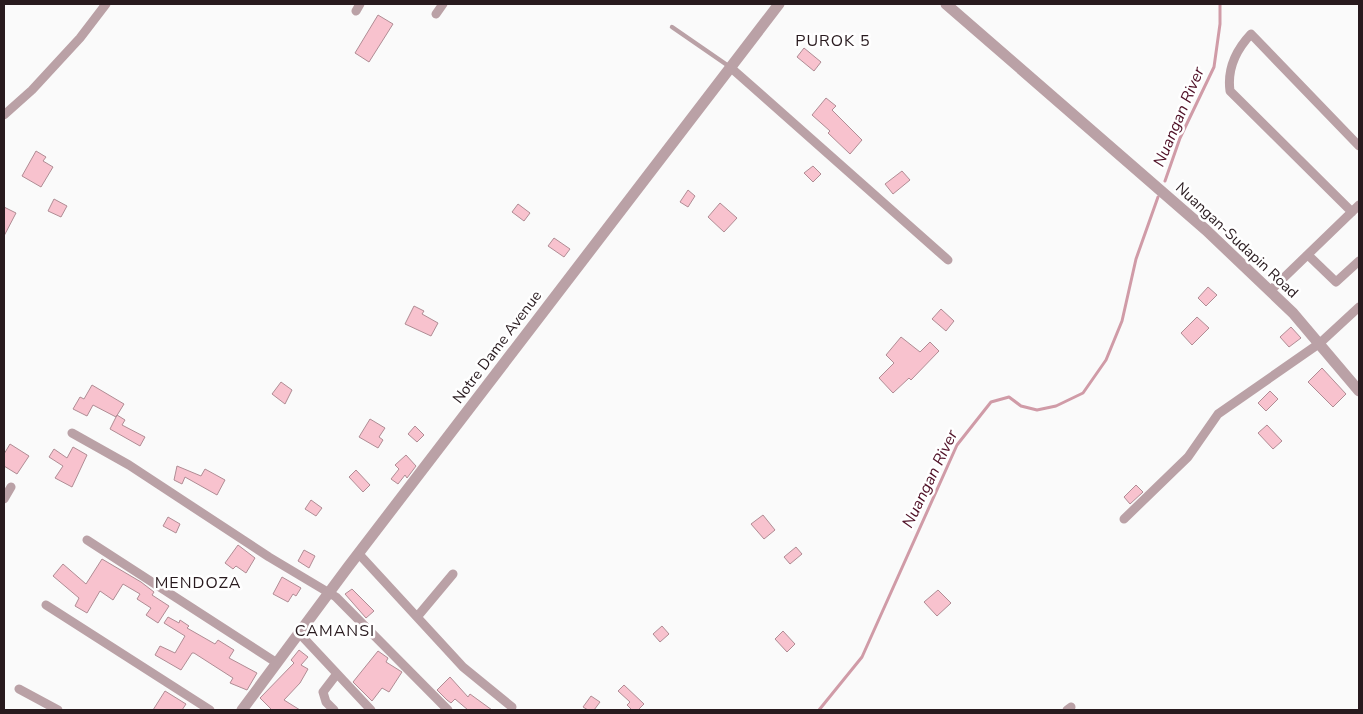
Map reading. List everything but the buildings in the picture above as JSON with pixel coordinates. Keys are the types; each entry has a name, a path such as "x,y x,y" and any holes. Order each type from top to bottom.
{"street":[{"path":"4,115 32,90 80,38 106,4"},
{"path":"436,14 443,4"},
{"name":"Notre Dame Avenue","path":"242,710 358,553 779,4"},
{"name":"Nuangan-Sudapin Road","path":"946,4 1149,178 1270,291 1320,343 1359,391"},
{"path":"1352,212 1230,91 1228,78 1239,47 1250,34 1359,146"},
{"path":"730,67 948,260"},
{"path":"1270,291 1359,205"},
{"path":"1308,254 1336,282 1359,261"},
{"path":"1124,519 1188,457 1218,414 1320,343 1359,307"},
{"path":"72,433 129,466 270,557 340,599 448,710"},
{"path":"4,499 10,487"},
{"path":"88,540 277,663"},
{"path":"358,553 464,667 512,706"},
{"path":"417,617 453,574"},
{"path":"46,605 210,710"},
{"path":"299,633 336,675 371,710"},
{"path":"334,710 326,702 323,692 336,675"},
{"path":"19,689 58,710"}],"lane":[{"path":"672,27 730,67"}],"waterway":[{"name":"Nuangan River","path":"1165,181 1180,138 1214,67 1220,24 1220,4"},
{"name":"Nuangan River","path":"819,710 862,657 957,445 991,402 1009,397 1021,406 1037,410 1056,406 1083,393 1106,360 1122,321 1136,259 1158,197"}],"district":[{"name":"PUROK 5","path":"833,41"},
{"name":"MENDOZA","path":"198,583"},
{"name":"CAMANSI","path":"335,631"}]}
